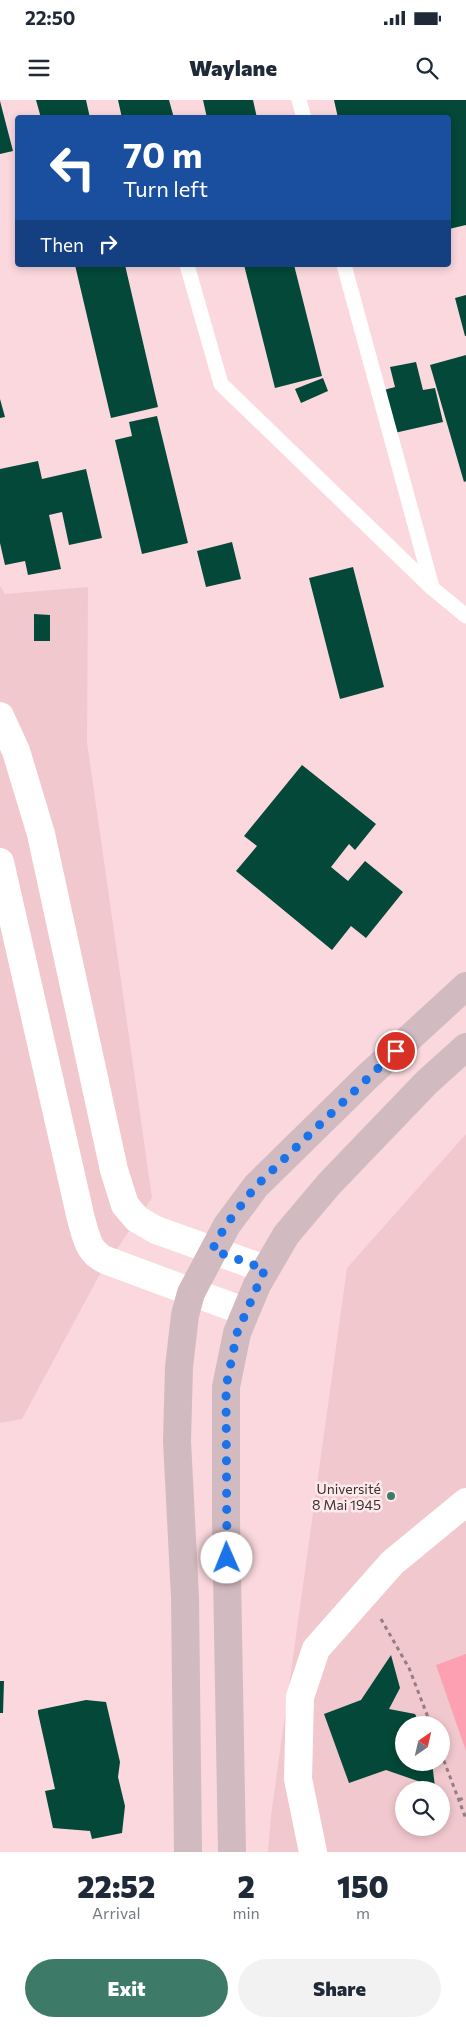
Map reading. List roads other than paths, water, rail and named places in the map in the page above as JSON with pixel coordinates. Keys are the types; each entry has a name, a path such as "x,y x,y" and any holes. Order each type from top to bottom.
{"street":[{"path":"0,716 16,751 41,834 114,1170 125,1205 137,1219 156,1230 265,1269"},
{"path":"0,862 81,1219 92,1250 100,1257 191,1293 246,1312"},
{"path":"188,1852 185,1597 177,1441 179,1367 185,1315 191,1293 226,1225 256,1186 368,1076 466,986"},
{"path":"232,1852 226,1530 226,1387 237,1333 265,1269 286,1236 329,1184 427,1082 466,1047"},
{"path":"313,1852 298,1779 300,1697 316,1649 392,1563 466,1502"}],"lane":[{"path":"299,100 303,115"},
{"path":"188,267 221,384 432,588 466,616"},
{"path":"345,267 432,588"}],"place":[{"name":"Université 8 Mai 1945","path":"391,1496"}]}
